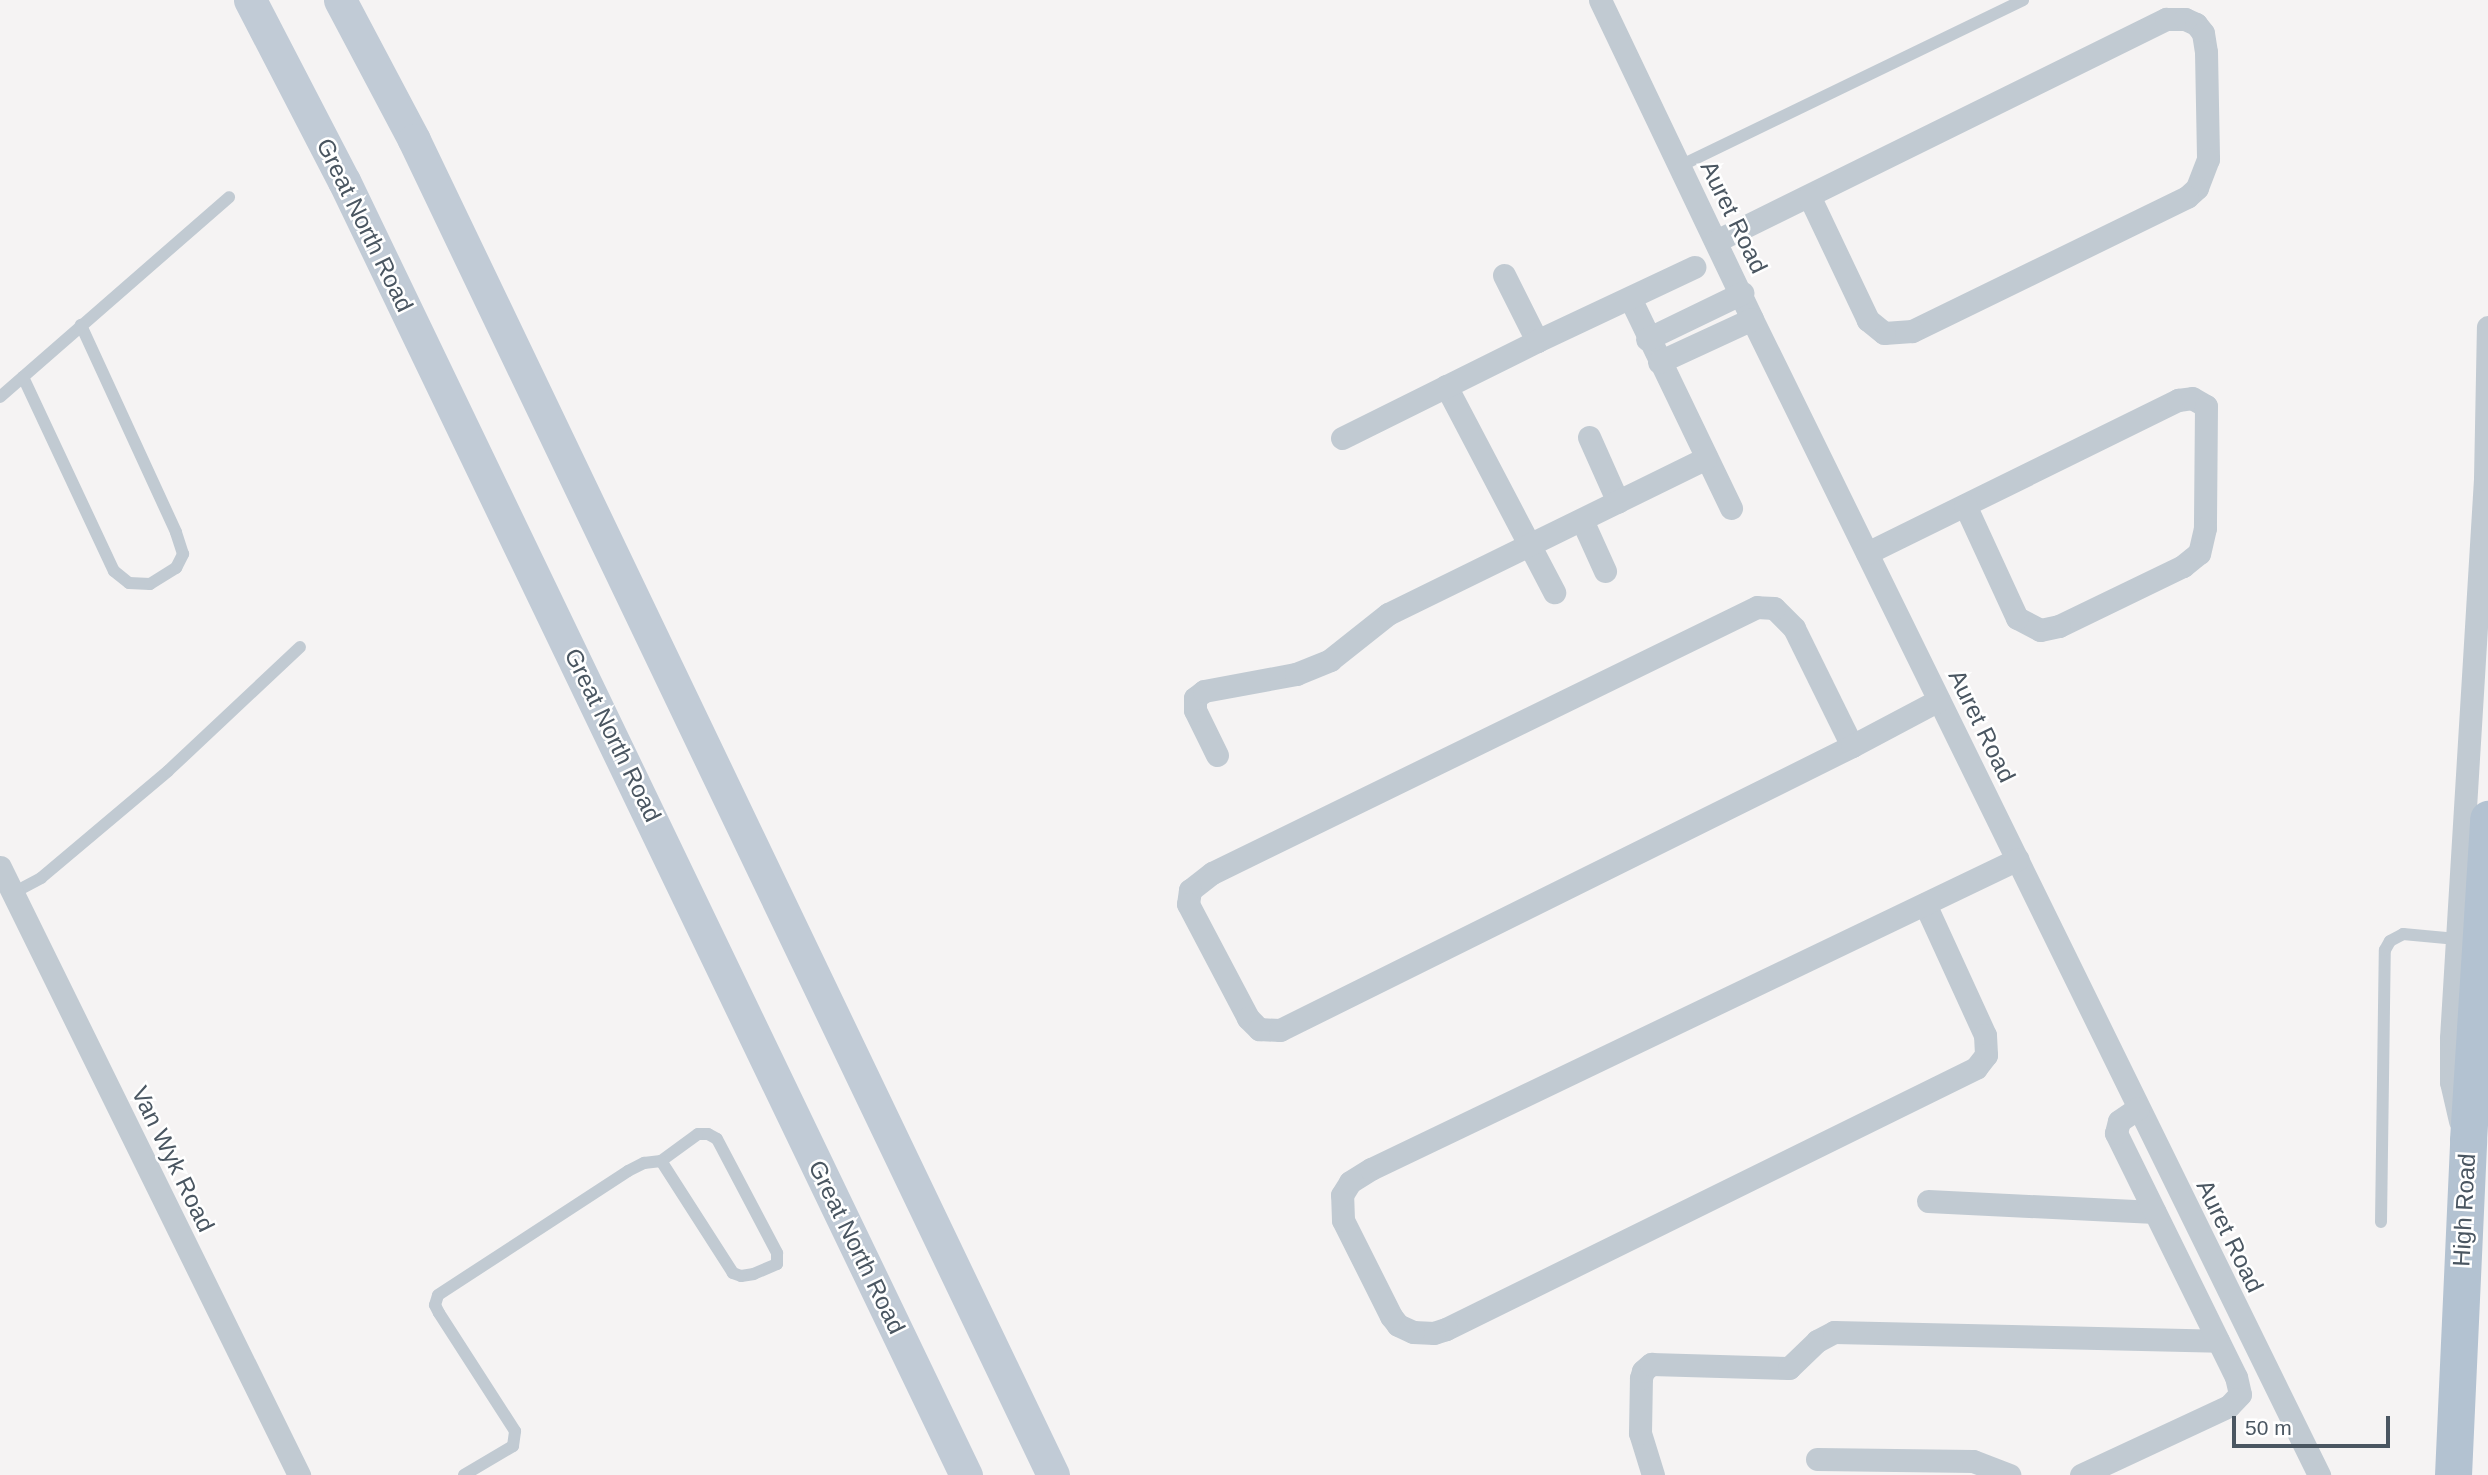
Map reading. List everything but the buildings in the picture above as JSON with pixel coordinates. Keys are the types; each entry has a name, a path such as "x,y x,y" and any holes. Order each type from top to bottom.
{"main road":[{"name":"Great North Road","path":"250,0 344,180 966,1475"},
{"path":"340,0 421,153 1053,1475"},
{"name":"High Road","path":"2453,1475 2468,1140 2488,819"}],"street":[{"name":"Auret Road","path":"1600,0 1742,293 1752,319 2319,1475"},
{"path":"1716,241 1809,195 2166,19 2185,19 2196,24 2203,33 2206,52 2208,159 2203,179 2193,192 1912,331 1884,333 1868,320 1809,195"},
{"path":"1342,438 1694,267"},
{"path":"1504,275 1537,341"},
{"path":"1647,339 1742,293"},
{"path":"1630,298 1647,339 1731,508"},
{"path":"1659,362 1752,319"},
{"path":"2468,1140 2455,1108 2451,1082 2485,479 2488,327"},
{"path":"1446,386 1531,545 1553,592"},
{"path":"1867,552 2178,400 2192,398 2206,406 2205,528 2199,553 2183,566 2059,626 2040,630 2017,618 1965,505"},
{"path":"1589,437 1618,502"},
{"path":"1217,755 1195,710 1195,698 1205,691 1314,668 1330,660 1388,614 1705,459"},
{"path":"1582,520 1605,571"},
{"path":"1852,746 1794,628 1774,608 1757,607 1212,873 1190,890 1188,904 1248,1018 1259,1029 1275,1031 1852,746 1939,700"},
{"path":"1925,904 1985,1035 1986,1055 1976,1068 1446,1329 1434,1333 1413,1332 1398,1325 1343,1220 1342,1195 1350,1182 1384,1163 2018,859"},
{"name":"Van Wyk Road","path":"0,867 299,1475"},
{"path":"2081,1475 2234,1402 2240,1394 2240,1385 2116,1133 2119,1121 2138,1108"},
{"path":"1928,1201 2155,1212"},
{"path":"1654,1475 1640,1433 1641,1378 1651,1364 1789,1368 1817,1340 1834,1332 2218,1340"},
{"path":"1816,1459 1972,1461 2009,1475"}],"lane":[{"path":"1991,0 1997,13"},
{"path":"1679,166 2023,0"},
{"path":"0,397 229,197"},
{"path":"23,377 114,571 129,583 150,584 176,568 183,554 176,532 81,325"},
{"path":"13,893 41,878 168,771 300,648"},
{"path":"2381,1222 2385,950 2390,941 2403,934 2457,939"},
{"path":"464,1475 513,1446 515,1431 439,1313 435,1305 438,1295 628,1171 644,1163 661,1161 698,1134 708,1134 716,1139 777,1253 777,1264 741,1276 733,1273 661,1161"}]}
